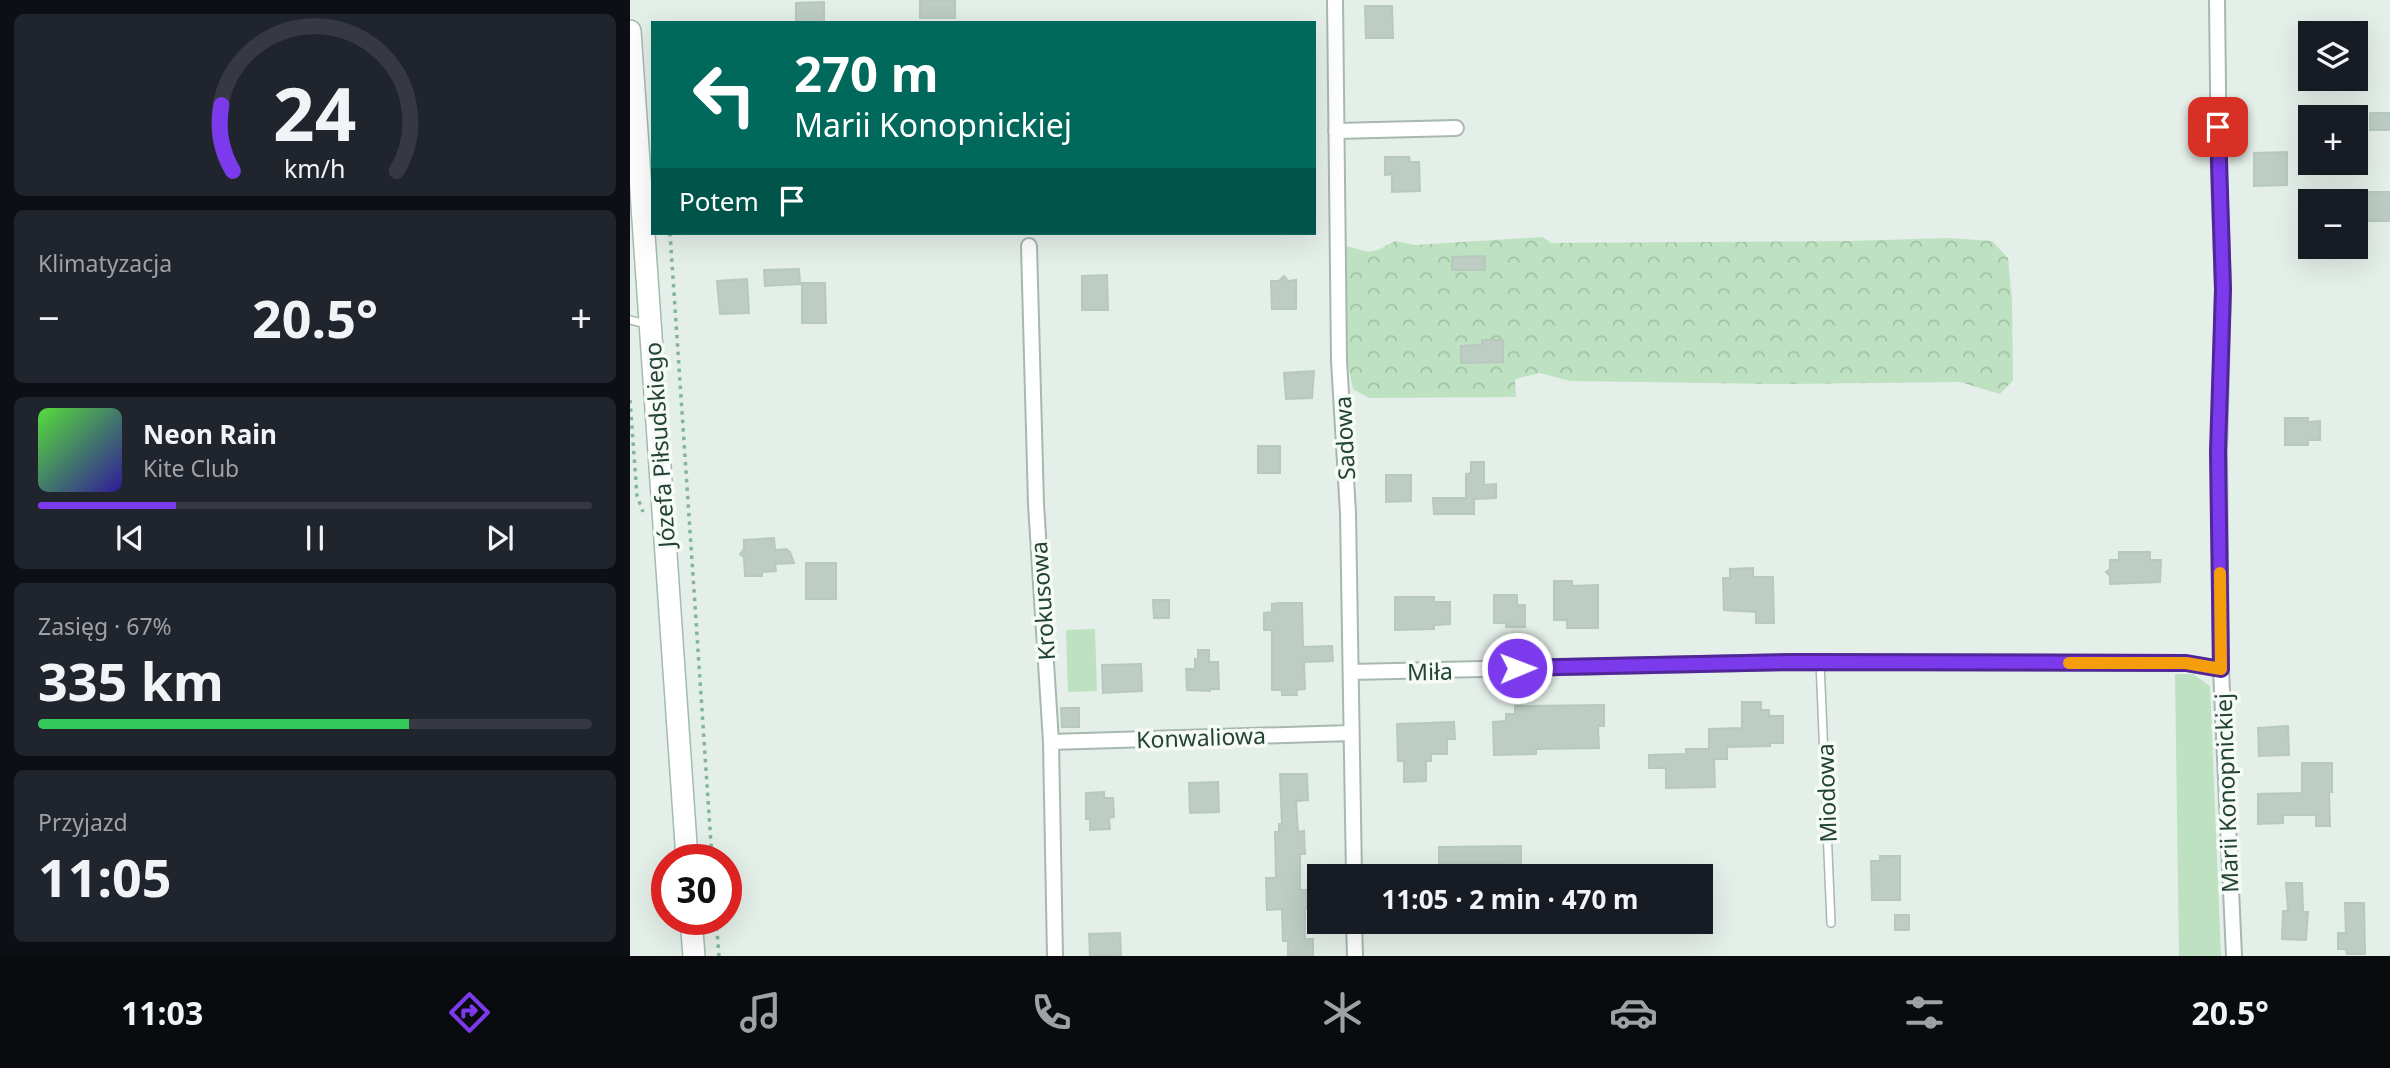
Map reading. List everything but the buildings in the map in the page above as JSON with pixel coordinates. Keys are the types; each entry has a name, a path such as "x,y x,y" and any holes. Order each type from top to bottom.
{"main road":[{"name":"Józefa Piłsudskiego","path":"630,31 640,323 686,844"},
{"path":"692,935 694,956"}],"street":[{"name":"Sadowa","path":"1335,0 1339,360 1348,513 1353,864"},
{"name":"Marii Konopnickiej","path":"2217,0 2223,289 2218,451 2221,669 2234,956"},
{"path":"1336,131 1455,128"},
{"name":"Krokusowa","path":"1030,246 1035,504 1051,742 1055,956"},
{"name":"Miła","path":"1351,672 1820,662 2186,663 2221,669"},
{"name":"Konwaliowa","path":"1051,742 1351,733"},
{"path":"1354,934 1355,956"}],"lane":[{"name":"Miodowa","path":"1820,662 1831,923"}],"path":[{"path":"670,235 711,844"},
{"path":"717,935 719,956"}],"green space":[{"path":"1543,237 1551,243 1949,238 1992,241 2008,258 2012,301 2013,380 2000,394 1960,382 1783,384 1570,381 1540,373 1515,379 1516,397 1369,398 1353,389 1348,364 1343,253 1346,246 1369,252 1395,241 1415,245"},
{"path":"1095,629 1097,691 1068,692 1066,630"},
{"path":"2175,674 2193,674 2210,686 2221,956 2179,956"}],"slow traffic":[{"path":"2069,663 2186,663 2221,669 2220,573"}],"route":[{"path":"1517,668 1794,662 2186,663 2221,669 2218,451 2223,289 2218,127"}]}
